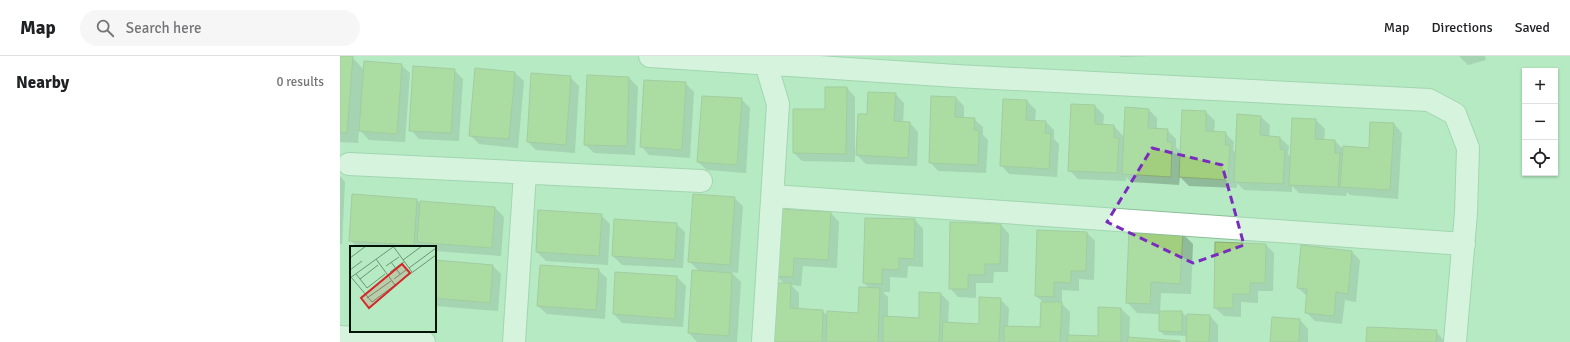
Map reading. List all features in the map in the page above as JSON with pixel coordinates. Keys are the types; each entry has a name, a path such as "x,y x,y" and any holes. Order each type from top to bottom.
{"street":[{"path":"650,56 956,76 1429,100 1455,114 1468,148 1464,244 1455,342"},
{"path":"763,342 778,104 766,64"},
{"path":"349,164 702,181"},
{"path":"514,342 524,173"},
{"path":"773,196 1464,244"},
{"path":"340,337 424,342"}],"highlighted area":[{"path":"1152,148 1222,165 1244,245 1193,263 1107,222"}],"building":[{"path":"340,56 353,56 347,133 340,132"},
{"path":"364,61 402,64 397,134 359,131"},
{"path":"413,66 455,69 451,133 409,131"},
{"path":"475,68 515,72 509,139 469,136"},
{"path":"531,73 571,76 566,145 527,142"},
{"path":"587,75 629,77 627,146 584,145"},
{"path":"644,80 686,82 682,150 640,147"},
{"path":"825,87 847,87 846,154 793,153 793,109 825,109"},
{"path":"868,92 896,93 894,121 910,122 908,158 856,155 858,114 867,114"},
{"path":"702,96 742,98 737,165 697,162"},
{"path":"931,96 956,97 955,117 975,118 974,130 979,131 978,165 929,163"},
{"path":"1003,99 1027,100 1026,120 1046,121 1045,133 1051,134 1049,169 1000,166"},
{"path":"1071,104 1095,105 1095,124 1114,125 1114,138 1119,138 1117,173 1068,171"},
{"path":"1125,107 1149,109 1148,128 1168,129 1167,142 1172,142 1171,177 1122,174"},
{"path":"1182,110 1206,111 1206,131 1226,132 1225,145 1230,145 1228,180 1179,177"},
{"path":"1237,114 1261,116 1260,135 1280,137 1280,149 1285,150 1283,184 1234,182"},
{"path":"1292,118 1316,119 1315,139 1335,140 1335,153 1340,153 1338,187 1289,185"},
{"path":"1370,122 1394,123 1390,190 1340,187 1343,146 1369,148"},
{"path":"352,194 417,199 414,245 349,241"},
{"path":"693,194 735,197 730,265 688,262"},
{"path":"420,201 495,207 492,248 417,242"},
{"path":"780,209 831,212 828,260 794,258 793,277 775,276"},
{"path":"538,210 602,214 599,256 536,252"},
{"path":"865,218 915,219 914,259 899,258 899,270 882,269 882,284 863,283"},
{"path":"614,219 677,223 675,260 612,256"},
{"path":"950,222 1001,224 1000,264 985,264 985,275 968,275 968,289 949,289"},
{"path":"1037,230 1087,232 1086,271 1071,271 1071,283 1054,282 1054,297 1035,296"},
{"path":"1129,230 1183,232 1180,284 1151,282 1150,304 1126,303"},
{"path":"1215,242 1266,244 1265,283 1250,283 1250,294 1233,294 1233,308 1214,308"},
{"path":"1301,245 1352,251 1348,294 1336,292 1334,316 1305,313 1307,289 1297,288"},
{"path":"436,260 493,265 490,303 436,298"},
{"path":"540,265 599,269 596,310 537,306"},
{"path":"692,270 732,273 729,336 688,333"},
{"path":"615,272 677,276 675,319 613,314"},
{"path":"770,283 791,283 790,308 823,310 822,342 768,342"},
{"path":"859,287 880,288 878,342 826,342 827,311 858,313"},
{"path":"919,292 941,293 939,342 883,342 883,316 919,318"},
{"path":"979,297 1001,298 999,342 942,342 943,322 979,324"},
{"path":"1041,302 1062,302 1060,342 1004,342 1004,326 1040,327"},
{"path":"1098,307 1121,308 1121,342 1067,342 1068,335 1098,336"},
{"path":"1159,311 1182,311 1182,332 1159,331"},
{"path":"1187,314 1210,315 1209,342 1186,342"},
{"path":"1272,317 1300,319 1299,342 1270,342"},
{"path":"1367,327 1437,330 1436,342 1366,342"},
{"path":"1128,337 1180,341 1180,342 1127,342"}]}
